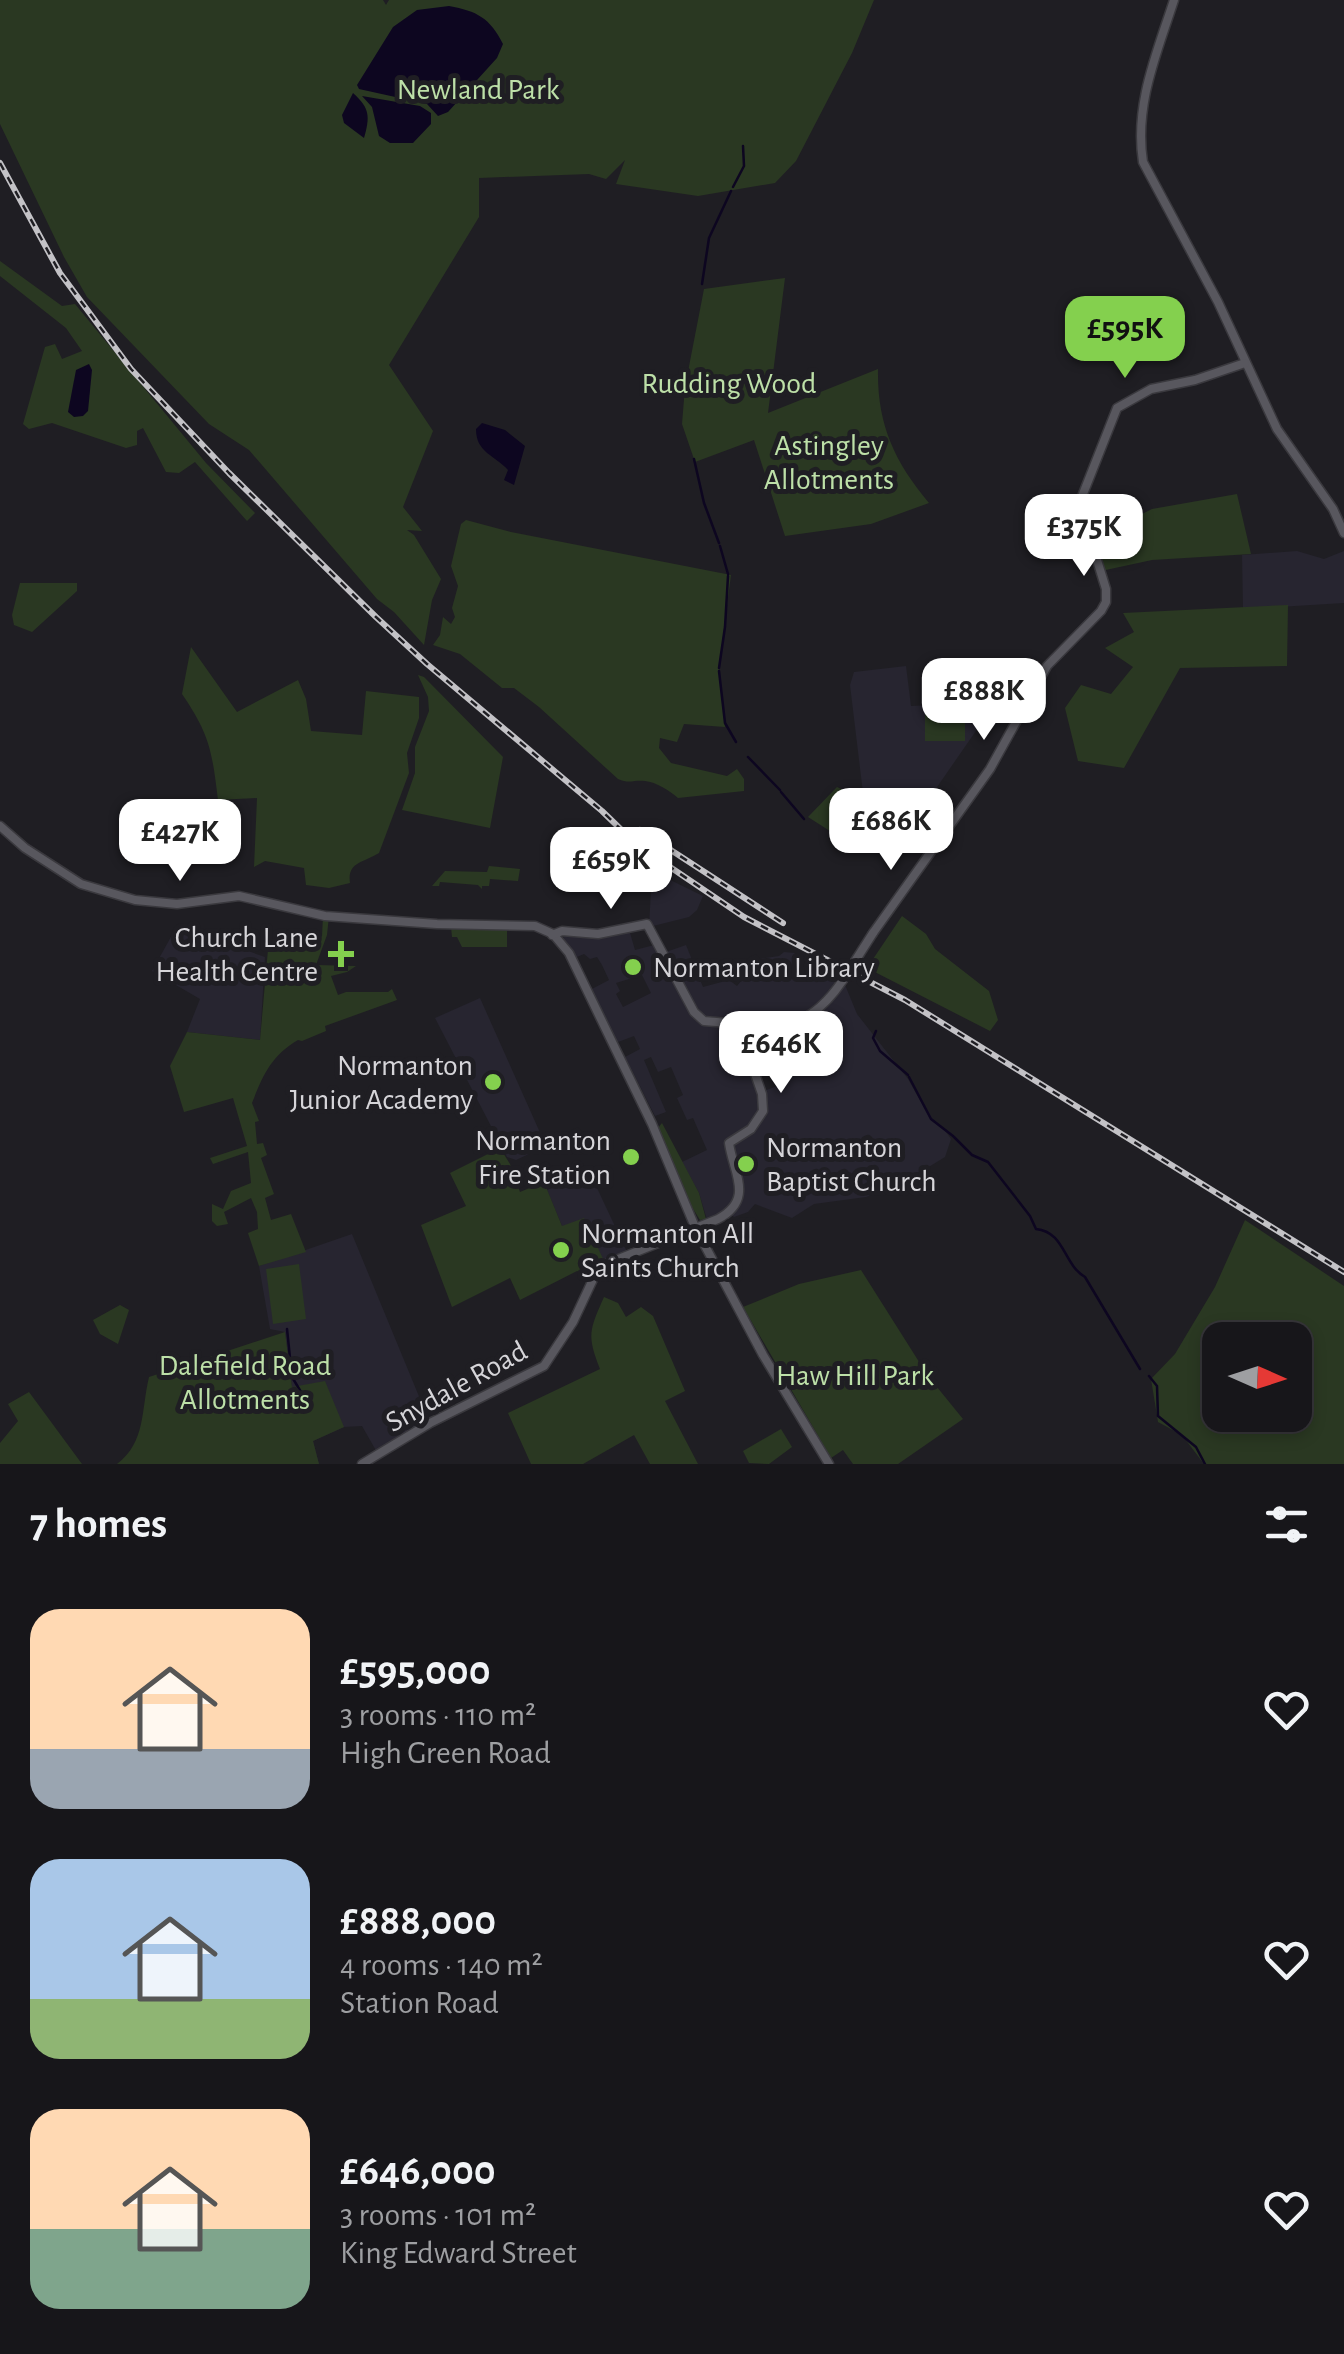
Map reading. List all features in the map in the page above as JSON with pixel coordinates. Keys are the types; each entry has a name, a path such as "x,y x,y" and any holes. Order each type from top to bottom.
{"street":[{"path":"1174,0 1142,100 1143,162 1218,302 1277,430 1333,509 1344,533"},
{"path":"0,826 24,848 66,876 102,893 135,900 177,904 239,896 325,916 536,927 559,937 648,924 694,1012 702,1020 790,1025 810,1018 826,1004 990,769 1047,666 1106,602 1102,571 1082,512 1082,492 1118,408 1151,388 1196,380 1245,363"},
{"path":"559,937 652,1124 695,1227 763,1355 829,1464"},
{"path":"695,1227 724,1216 738,1200 739,1178 729,1143 751,1128 762,1110 762,1094 745,1045 744,1024"},
{"name":"Snydale Road","path":"362,1464 430,1423 544,1366 573,1322 590,1284 606,1264 695,1227"}],"shaded area":[{"path":"449,6 482,17 503,44 497,58 448,112 438,116 427,104 359,89 357,85 393,27 417,10"},
{"path":"353,93 367,113 364,138 344,123 342,115"},
{"path":"362,96 420,106 431,113 431,124 413,143 390,143 379,136 372,107"},
{"path":"89,364 92,370 88,411 74,417 68,412 76,370"},
{"path":"482,423 505,430 525,446 514,485 504,480 508,470 479,443 476,429"},
{"path":"1068,494 1081,495 1090,539 1051,554 1040,530 1028,523"},
{"path":"1297,551 1324,559 1344,551 1344,603 1243,609 1242,555"},
{"path":"906,666 911,706 996,702 919,813 863,793 850,685 854,672"},
{"path":"652,871 703,896 697,910 689,917 649,927"},
{"path":"177,926 265,957 260,1040 187,1032 200,999 152,971"},
{"path":"628,926 635,950 658,944 663,953 686,945 703,987 729,980 737,986 759,959 784,952 795,953 792,960 805,968 810,962 822,970 827,961 845,971 843,980 857,1014 908,1079 930,1118 951,1139 945,1157 909,1179 866,1197 814,1204 792,1218 755,1204 748,1212 734,1217 729,1213 708,1223 699,1193 682,1162 707,1150 693,1118 687,1120 677,1098 683,1095 671,1067 658,1072 651,1057 644,1060 666,1112 655,1116 625,1057 640,1049 634,1036 613,1044 588,991 609,980 602,965 597,957 590,959 584,954 572,959 562,943 564,935","holes":["642,975 651,993 623,1007 616,994 620,991 616,983","768,1025 781,1025 782,1042 774,1045 788,1082 761,1092 745,1046 767,1045"]},
{"name":"Normanton Junior Academy","path":"480,998 546,1146 516,1160 507,1157 435,1018"},
{"path":"590,1173 627,1252 605,1263 562,1226 547,1190"},
{"path":"352,1234 430,1423 378,1454 362,1426 344,1427 313,1441 319,1464 144,1464 292,1387 285,1332 270,1329 259,1266"}],"green space":[{"name":"Newland Park","path":"0,0 383,0 386,5 389,0 874,0 852,53 796,161 775,183 698,196 616,184 625,160 606,179 589,174 479,178 479,217 389,365 433,431 403,507 422,531 407,530 441,579 432,600 424,645 377,599 249,450 209,424 87,297 0,124"},
{"path":"0,261 62,306 75,304 206,463 255,513 247,521 195,462 179,473 166,472 143,428 137,431 137,445 126,448 52,423 29,429 23,424 45,347 55,344 62,359 82,351 66,328 0,276"},
{"path":"785,278 768,413 878,369 881,407 890,441 929,503 871,524 785,536 754,440 695,462 682,424 704,289"},
{"path":"1237,494 1251,554 1152,560 1101,571 1085,525"},
{"path":"466,520 731,575 719,667 725,727 684,724 677,742 660,738 659,748 671,763 727,776 737,769 744,779 744,791 678,798 654,783 618,779 514,688 502,688 460,654 433,645 440,635 443,617 451,624 455,617 452,608 458,586 451,566 461,524"},
{"path":"20,583 77,583 77,591 32,632 14,625 12,615"},
{"path":"1288,605 1287,666 1180,668 1124,768 1078,761 1065,708 1081,685 1111,694 1133,667 1105,648 1134,632 1123,613"},
{"path":"191,647 237,712 298,680 306,699 311,731 362,735 366,691 419,697 419,718 407,753 409,773 379,853 354,867 350,883 329,888 306,885 304,868 265,861 254,867 257,798 218,800 208,744 182,694"},
{"path":"418,675 503,757 490,828 402,810 415,773 415,747 429,711 428,697"},
{"path":"925,711 965,711 965,741 925,741"},
{"path":"837,787 859,797 833,833 808,817"},
{"path":"489,866 520,869 518,881 490,879 489,886 482,889 478,885 440,882 439,886 432,886 445,871 487,872"},
{"path":"323,916 329,916 327,935 316,965 356,966 331,976 338,995 392,989 397,1000 298,1040 274,1060 264,1075 252,1103 259,1121 255,1122 257,1144 263,1143 267,1155 261,1158 274,1194 265,1198 271,1220 291,1214 306,1252 259,1266 248,1233 258,1229 251,1198 224,1212 228,1224 217,1226 212,1221 212,1204 223,1209 231,1191 251,1183 248,1152 213,1164 210,1158 247,1146 233,1098 184,1112 170,1066 187,1032 260,1040 269,938 306,948 310,937 318,940 322,936"},
{"path":"902,916 926,934 935,949 989,991 998,1020 990,1031 867,968"},
{"path":"451,927 507,928 507,947 462,947 457,937 452,937"},
{"path":"662,1123 699,1193 706,1219 700,1220 687,1199 658,1128"},
{"path":"500,1148 520,1192 544,1182 562,1226 584,1218 605,1263 589,1276 577,1271 520,1300 510,1278 452,1307 421,1225 466,1206 450,1173"},
{"path":"1245,1220 1344,1286 1344,1464 1204,1464 1182,1435 1158,1422 1151,1379 1175,1354 1215,1287"},
{"path":"299,1264 306,1319 273,1324 266,1269"},
{"name":"Haw Hill Park","path":"861,1270 928,1376 963,1419 898,1464 853,1464 843,1450 831,1458 743,1307 799,1284"},
{"path":"604,1297 618,1303 626,1317 641,1307 653,1316 685,1391 665,1401 698,1464 650,1464 634,1435 583,1464 531,1464 508,1413 600,1369 592,1333"},
{"path":"120,1305 129,1310 118,1344 100,1334 93,1320"},
{"name":"Dalefield Road Allotments","path":"285,1332 292,1387 325,1381 344,1427 313,1441 319,1464 117,1464 138,1436 149,1377"},
{"path":"29,1392 82,1464 0,1464 0,1443 18,1421 8,1404"},
{"path":"781,1429 792,1447 769,1464 749,1463 743,1451"}],"waterway":[{"path":"733,187 744,166 743,146"},
{"path":"702,284 709,238 731,191"},
{"path":"694,459 719,543"},
{"path":"720,546 728,574"},
{"path":"719,668 728,576"},
{"path":"719,671 725,723 736,742"},
{"path":"748,757 780,790"},
{"path":"781,792 804,819"},
{"path":"876,1031 873,1038 880,1051 908,1075"},
{"path":"909,1077 931,1119 953,1136"},
{"path":"954,1137 972,1155 988,1162 1036,1229 1046,1231 1058,1242 1085,1277 1140,1369"},
{"path":"287,1329 292,1377 301,1392 301,1401"},
{"path":"1149,1376 1157,1386 1158,1416 1196,1447 1205,1464"}],"railway":[{"path":"0,163 60,273 131,369 229,473 376,617 636,844 744,917 905,1000 1344,1272"},
{"path":"640,830 783,923"}],"place":[{"name":"Church Lane Health Centre","path":"341,954"},
{"name":"Normanton Library","path":"633,967"},
{"name":"Normanton Junior Academy","path":"493,1082"},
{"name":"Normanton Fire Station","path":"631,1157"},
{"name":"Normanton Baptist Church","path":"746,1164"},
{"name":"Normanton All Saints Church","path":"561,1250"}],"park label":[{"name":"Rudding Wood","path":"729,383"},
{"name":"Astingley Allotments","path":"829,462"}]}
